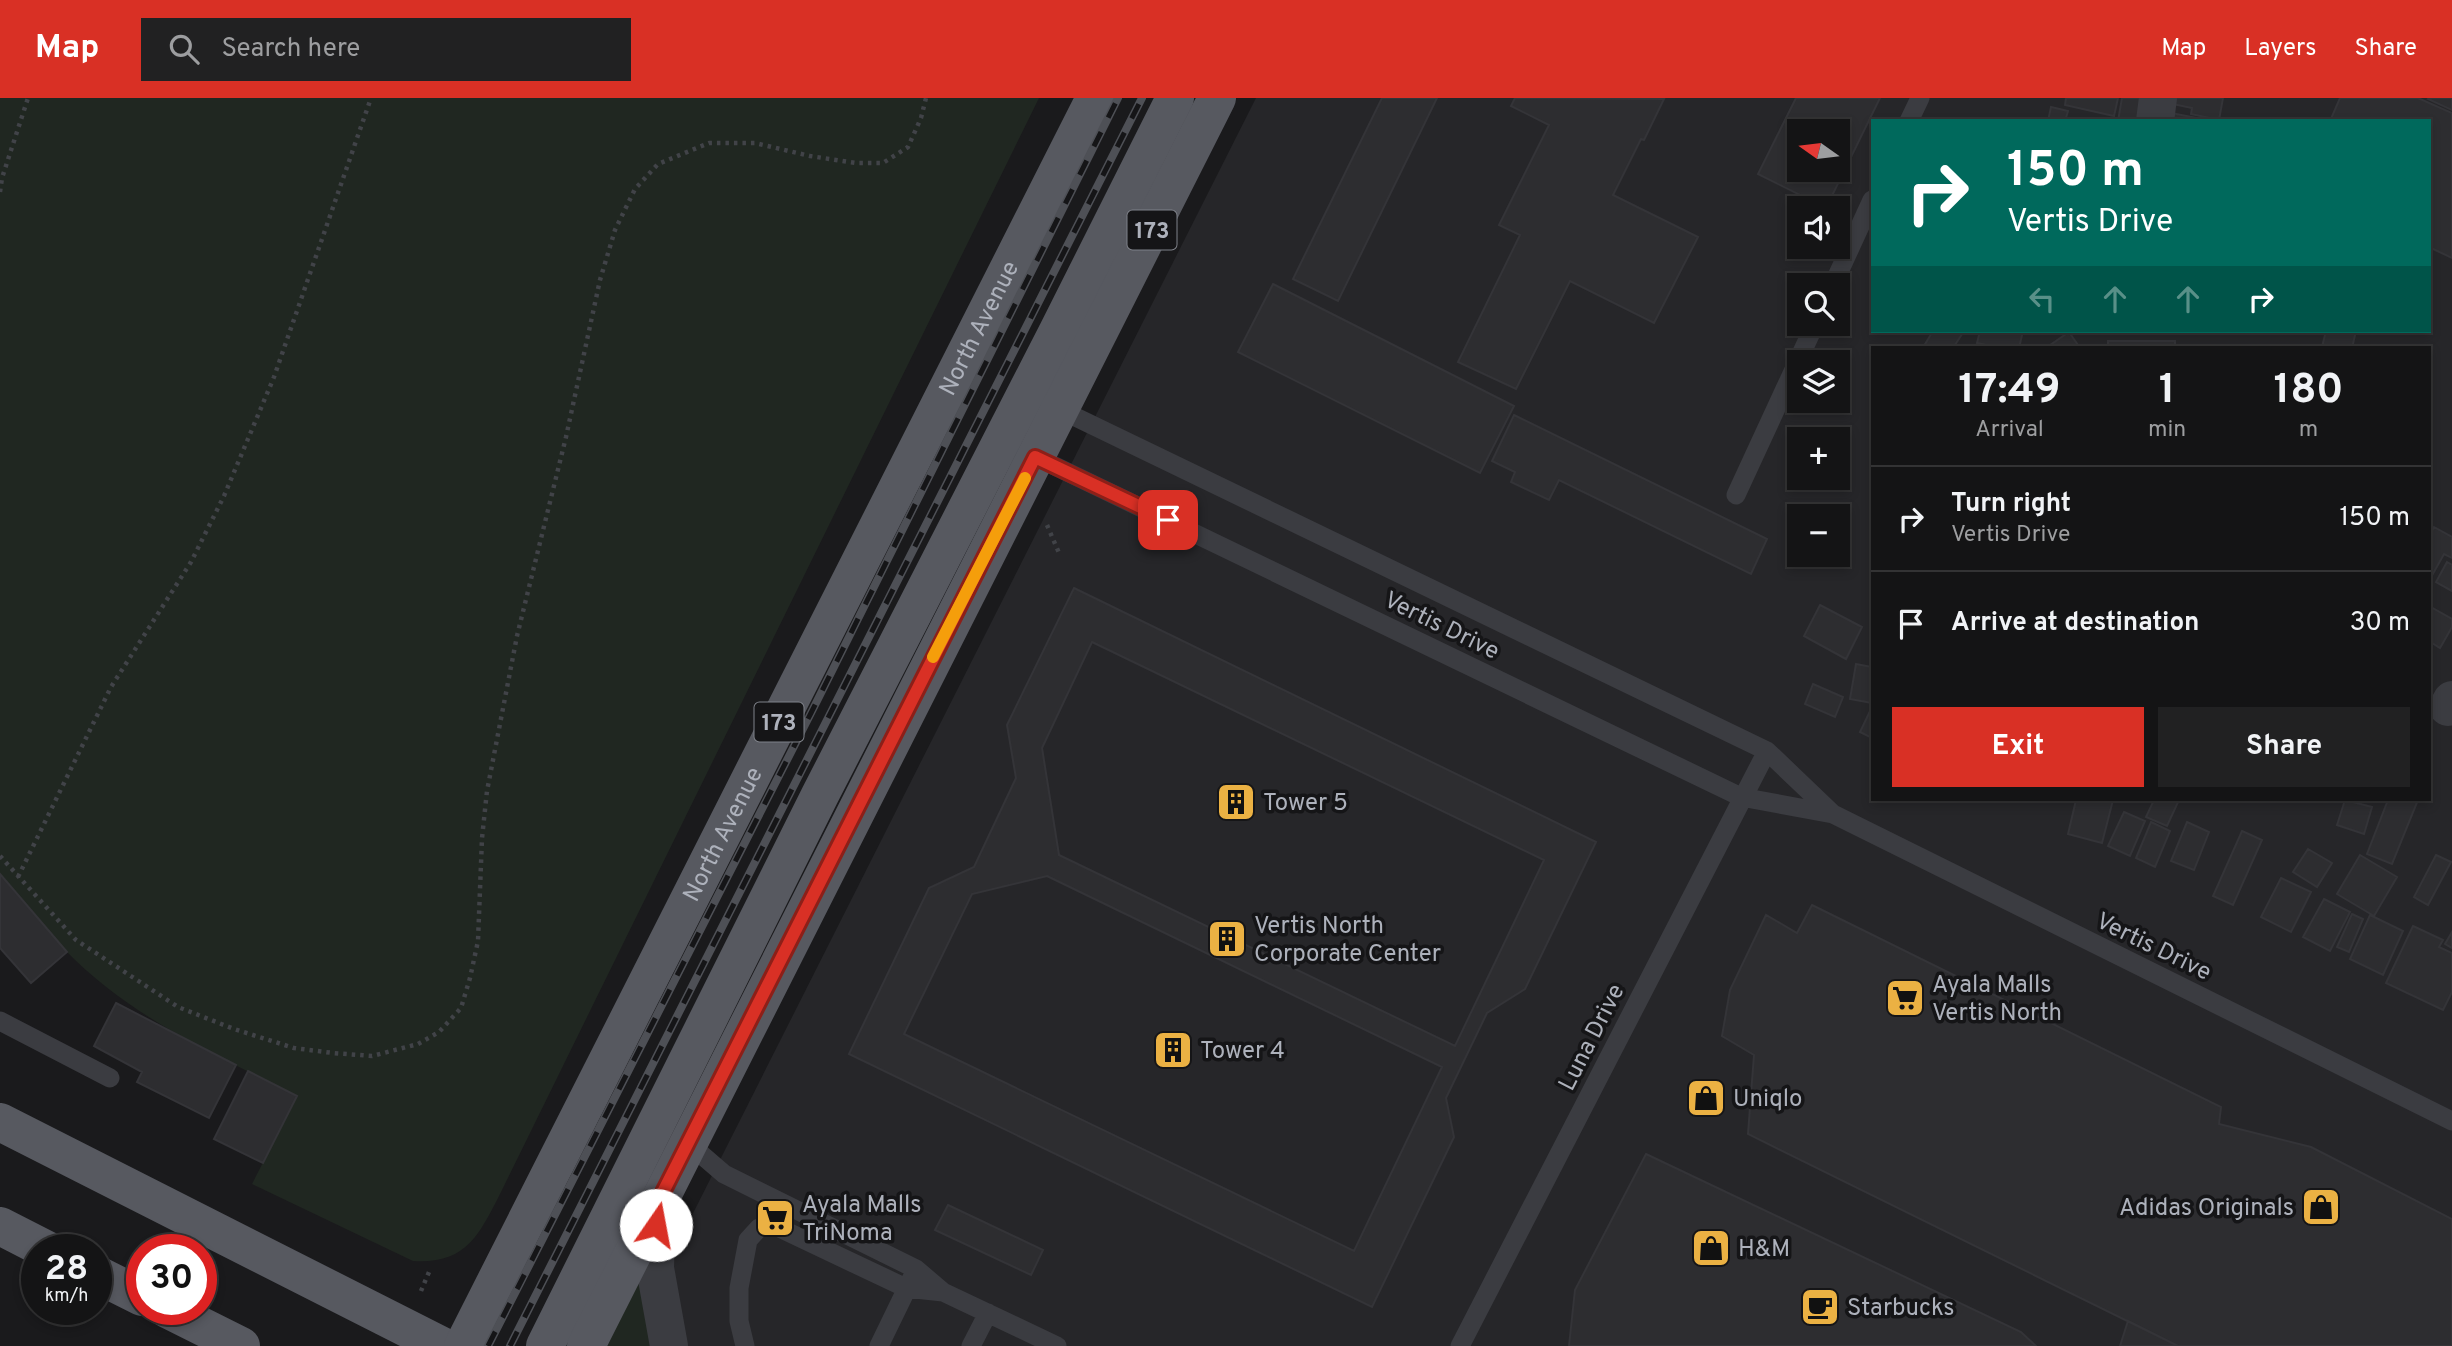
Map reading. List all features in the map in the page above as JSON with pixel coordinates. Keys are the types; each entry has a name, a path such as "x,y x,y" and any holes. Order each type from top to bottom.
{"main road":[{"name":"North Avenue","path":"463,1346 1096,98"},
{"name":"173","path":"586,1346 688,1143 820,795 1175,98"},
{"name":"173","path":"545,1346 756,964 855,811 1061,410 1217,98"},
{"path":"1058,331 1061,410"},
{"path":"984,475 1035,457"},
{"path":"0,1122 442,1346"},
{"path":"0,1226 21,1237"},
{"path":"199,1325 241,1346"}],"street":[{"path":"2155,119 2158,98"},
{"path":"820,795 855,811"},
{"path":"657,1204 655,1268 669,1346"}],"lane":[{"path":"1910,119 1920,98"},
{"path":"1839,273 1871,202"},
{"path":"1736,495 1809,336"},
{"name":"Vertis Drive","path":"1061,410 1766,751 1833,814"},
{"name":"Vertis Drive","path":"1035,457 1741,797 1833,814 2452,1121"},
{"name":"Luna Drive","path":"1460,1346 1766,751"},
{"path":"0,1021 110,1078"},
{"path":"688,1143 724,1174 916,1269 943,1292 1054,1345"},
{"path":"746,1346 739,1321 739,1288 748,1240 759,1228 771,1224 906,1288 943,1292"},
{"path":"879,1346 916,1269"},
{"path":"971,1346 988,1312"}],"path":[{"path":"0,192 28,98"},
{"path":"18,877 111,687 191,562 224,496 274,377 371,98"},
{"path":"0,856 76,940 178,1007 294,1048 372,1056 418,1044 439,1032 461,1008 470,978 478,941 482,838 488,790 517,636 566,437 600,280 615,230 635,189 658,164 709,143 755,143 810,156 856,163 883,163 908,146 921,118 926,98"},
{"path":"1047,525 1059,553"}],"shaded area":[{"path":"0,98 1039,98 499,1196 484,1224 468,1245 458,1253 431,1261 413,1261 252,1184 297,1096 175,1033 118,996 66,951 0,874"},
{"path":"1256,98 2452,98 2452,1346 626,1346"},
{"path":"639,1274 659,1346 603,1346"}],"building":[{"path":"1382,98 1437,98 1338,301 1293,279"},
{"path":"1515,98 1664,99 1613,195 1698,237 1654,323 1570,281 1516,389 1458,362 1520,235 1499,225 1549,125 1511,106"},
{"path":"1796,98 1880,98 1850,159 1850,119 1787,119 1787,182 1839,182 1832,196 1802,196 1758,174"},
{"path":"2066,98 2118,98 2114,116 2065,105"},
{"path":"2122,98 2146,98 2141,119 2118,119"},
{"path":"2169,98 2223,98 2219,119 2191,114 2192,108 2168,103"},
{"path":"2340,98 2418,98 2452,113 2452,258 2431,248 2431,119 2331,119"},
{"path":"2452,98 2452,110 2428,99"},
{"path":"2051,107 2068,111 2066,119 2048,119"},
{"path":"2166,112 2197,118 2197,119 2164,119"},
{"path":"1273,284 1514,406 1480,473 1238,352"},
{"path":"1932,333 1963,333 1954,346 1924,346"},
{"path":"1980,333 2023,333 2019,346 1977,343"},
{"path":"2070,333 2079,346 2049,346"},
{"path":"2326,333 2356,333 2352,346 2322,346"},
{"path":"2108,341 2175,341 2175,346 2108,346"},
{"path":"1514,415 1767,539 1751,574 1559,480 1549,500 1511,482 1515,472 1492,461"},
{"path":"2434,527 2452,537 2452,558 2444,554 2431,577 2431,532"},
{"path":"2447,562 2452,565 2452,591 2436,582"},
{"name":"Vertis North Corporate Center","path":"1074,588 1596,842 1525,989 1487,1013 1446,1098 1454,1137 1372,1307 849,1054 929,888 974,867 1016,778 1007,725"},
{"path":"1820,605 1862,627 1846,659 1804,636"},
{"path":"2431,607 2452,619 2452,627 2440,648 2431,642"},
{"name":"Tower 5","path":"1092,642 1544,860 1455,1046 1059,855 1042,748"},
{"path":"1856,664 1871,667 1871,703 1850,699"},
{"path":"1813,684 1843,697 1835,717 1805,704"},
{"path":"1871,709 1871,738 1860,732"},
{"path":"2076,801 2113,801 2102,843 2068,834"},
{"path":"2154,801 2179,801 2167,826 2146,817"},
{"path":"2345,801 2372,807 2364,834 2337,825"},
{"path":"2388,801 2418,801 2392,864 2367,854"},
{"path":"2124,812 2145,821 2130,856 2108,846"},
{"path":"2151,822 2170,831 2155,867 2136,858"},
{"path":"2187,822 2209,832 2194,870 2171,861"},
{"path":"2242,831 2262,840 2233,905 2213,896"},
{"path":"2308,849 2332,863 2317,887 2293,872"},
{"path":"2360,855 2397,877 2374,916 2337,894"},
{"path":"2436,855 2451,862 2428,905 2414,897"},
{"path":"0,874 67,952 31,983 0,948"},
{"name":"Tower 4","path":"1047,876 1442,1067 1354,1251 904,1034 972,894"},
{"path":"2281,878 2311,892 2291,932 2261,917"},
{"path":"2324,899 2350,912 2330,951 2303,937"},
{"path":"1812,905 2221,1107 2219,1124 2311,1147 2452,1219 2452,1346 2178,1346 1748,1134 1754,1055 1722,1036 1730,990 1766,915 1797,933"},
{"path":"2352,914 2363,919 2349,952 2337,947"},
{"path":"2370,915 2403,931 2383,975 2350,959"},
{"path":"2413,926 2443,940 2439,947 2452,953 2452,992 2443,1010 2386,983"},
{"path":"2452,932 2452,948 2445,944"},
{"path":"116,1003 236,1065 209,1118 137,1082 142,1072 94,1046"},
{"path":"248,1071 297,1096 263,1163 214,1139"},
{"path":"1646,1154 2021,1332 2036,1346 1569,1346 1575,1290"},
{"path":"948,1205 1043,1250 1031,1275 935,1230"},
{"path":"2128,1321 2178,1346 2120,1346"}],"railway":[{"path":"488,1346 811,713 1118,98"},
{"path":"510,1346 1142,98"}],"slow traffic":[{"path":"933,657 1025,478"}],"place":[{"name":"Tower 5","path":"1236,802"},
{"name":"Vertis North Corporate Center","path":"1227,939"},
{"name":"Ayala Malls Vertis North","path":"1905,998"},
{"name":"Tower 4","path":"1173,1050"},
{"name":"Uniqlo","path":"1706,1098"},
{"name":"Adidas Originals","path":"2321,1207"},
{"name":"Ayala Malls TriNoma","path":"775,1218"},
{"name":"H&M","path":"1711,1248"},
{"name":"Starbucks","path":"1820,1307"}],"route":[{"path":"656,1225 657,1204 1035,457 1168,520"}]}
